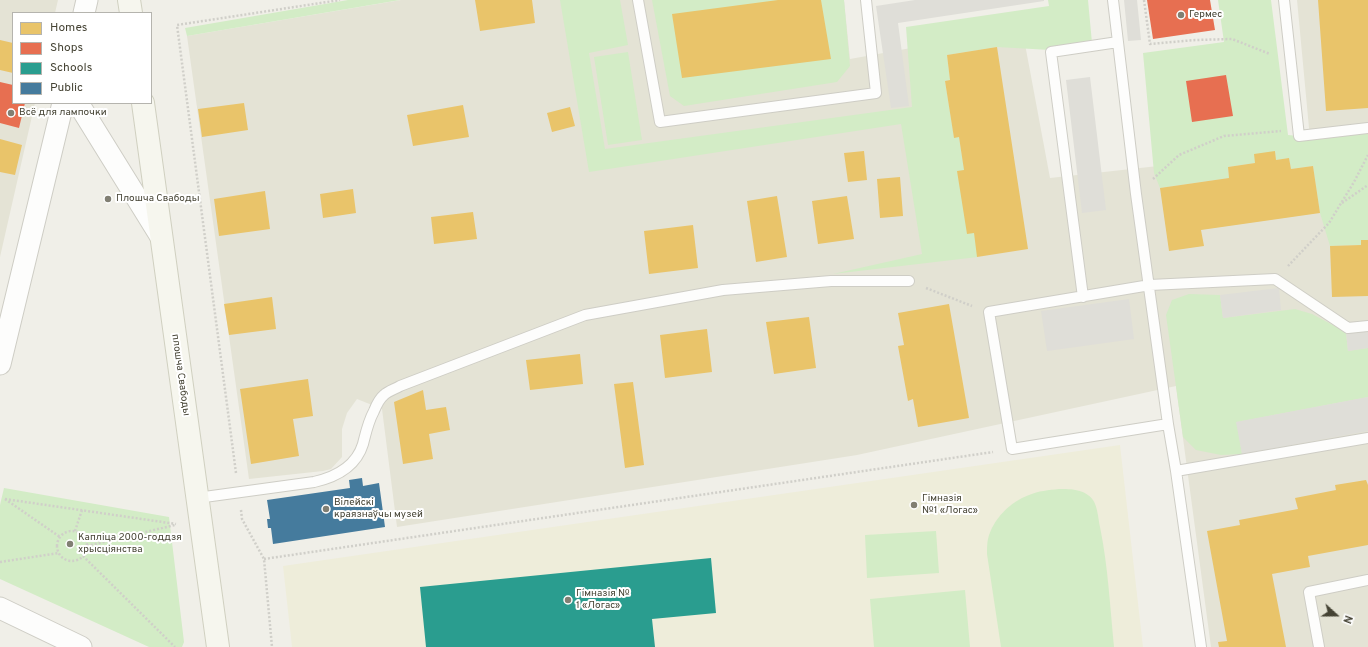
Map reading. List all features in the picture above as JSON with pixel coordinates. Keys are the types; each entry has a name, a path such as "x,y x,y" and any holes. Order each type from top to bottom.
{"street":[{"path":"84,12 87,0"},
{"path":"130,0 131,12"},
{"path":"0,364 63,104"},
{"path":"79,104 161,237"},
{"name":"плошча Свабоды","path":"143,104 216,646"},
{"path":"0,608 81,647"}],"lane":[{"path":"638,0 660,122 876,93 866,0"},
{"path":"1113,0 1136,194 1201,647"},
{"path":"1284,0 1299,136 1368,128"},
{"path":"1083,297 1051,52 1118,42"},
{"path":"1168,424 1012,449 989,312 1150,286 1275,279 1348,328 1368,326"},
{"path":"196,498 330,479 342,472 358,456 363,445 369,420 378,402 384,395 400,386 427,375 585,315 723,290 831,281 909,281"},
{"path":"1176,471 1368,438"},
{"path":"1319,647 1309,592 1368,580"}],"path":[{"path":"272,647 264,559 242,519 176,25 340,0"},
{"path":"1144,0 1150,44 1232,39 1292,63"},
{"path":"1136,194 1179,155 1224,136 1299,130"},
{"path":"1275,279 1329,223 1368,155"},
{"path":"1340,204 1368,185"},
{"path":"909,281 989,312"},
{"path":"264,559 1012,449"},
{"path":"60,537 5,499 176,524 88,546"},
{"path":"75,531 82,510"},
{"path":"75,531 84,536 88,546 83,556 78,560 73,561 68,560 59,553 58,543 60,537 67,532 75,531"},
{"path":"0,562 59,553"},
{"path":"83,556 175,647"}],"shaded area":[{"path":"0,0 58,0 55,12 12,12 12,104 35,104 0,257"},
{"path":"401,0 844,0 850,59 1022,28 1050,178 1311,149 1297,0 1368,0 1368,647 1211,647 1176,386 857,455 397,527 382,409 357,399 347,413 342,429 342,457 331,469 249,479 187,36"},
{"path":"915,0 1044,1 898,23 909,106 891,108 876,6"},
{"path":"1124,0 1137,0 1141,40 1128,41"},
{"path":"1090,77 1106,210 1082,213 1066,80"},
{"path":"1279,288 1281,310 1223,318 1220,295"},
{"path":"1129,299 1134,339 1047,351 1041,311"},
{"path":"1368,330 1368,348 1348,351 1346,332"},
{"path":"1368,397 1368,431 1242,454 1236,422"},
{"name":"Гімназія №1 «Логас»","path":"1120,445 1143,647 292,647 283,566"}],"green space":[{"path":"348,0 400,0 187,36 185,28"},
{"path":"560,0 620,0 628,45 589,53 605,149 912,107 906,27 1049,6 1048,0 1088,0 1092,43 1050,50 997,47 947,55 950,80 945,81 954,137 959,137 978,257 833,274 922,254 901,124 589,172"},
{"path":"652,0 844,0 850,66 837,82 684,106 670,96"},
{"path":"1218,0 1271,0 1288,135 1299,136 1368,128 1368,240 1361,240 1361,245 1330,246 1320,213 1313,166 1291,169 1289,158 1276,160 1275,151 1255,163 1228,167 1229,178 1160,188 1154,173 1143,53 1224,42"},
{"path":"628,52 642,140 608,145 594,57"},
{"path":"1189,294 1220,295 1223,318 1295,309 1312,314 1346,332 1348,351 1368,348 1368,397 1237,422 1242,454 1221,455 1196,450 1183,437 1166,315 1172,300"},
{"path":"4,488 169,517 184,642 182,647 149,647 0,579 0,505"},
{"path":"1059,489 1082,492 1090,496 1096,506 1105,557 1114,647 1001,647 987,554 990,532 1003,512 1015,502 1036,493"},
{"path":"936,531 939,573 867,578 865,535"},
{"path":"965,590 970,647 874,647 870,599"}],"building: Homes":[{"path":"475,0 532,0 535,23 480,31"},
{"path":"778,0 821,0 831,59 682,78 672,14"},
{"path":"1318,0 1368,0 1368,108 1326,111"},
{"path":"0,40 12,43 12,73 0,70"},
{"path":"997,47 1028,249 977,257 974,233 967,234 957,171 964,170 959,137 954,138 945,81 950,80 947,55"},
{"path":"244,103 248,130 202,137 198,109"},
{"path":"463,105 469,137 413,146 407,115"},
{"path":"570,107 575,126 552,132 547,113"},
{"path":"0,139 22,145 15,175 0,172"},
{"path":"864,151 867,180 848,182 844,153"},
{"path":"1275,151 1276,160 1289,158 1291,169 1313,166 1320,213 1201,230 1204,246 1169,251 1160,188 1229,178 1228,167 1255,163 1254,154"},
{"path":"900,177 903,216 880,218 877,179"},
{"path":"353,189 356,213 323,218 320,194"},
{"path":"265,191 270,229 219,236 214,199"},
{"path":"777,196 787,257 756,262 747,201"},
{"path":"847,196 854,239 818,244 812,201"},
{"path":"473,212 477,239 434,244 431,217"},
{"path":"693,225 698,268 649,274 644,231"},
{"path":"1361,240 1368,240 1368,296 1332,297 1330,246 1361,245"},
{"path":"272,297 276,329 229,335 224,304"},
{"path":"949,304 969,418 918,427 913,399 908,401 898,346 904,345 898,313"},
{"path":"809,317 816,368 774,374 766,322"},
{"path":"707,329 712,372 665,378 660,335"},
{"path":"580,354 583,384 530,390 526,360"},
{"path":"308,379 313,416 293,419 299,456 251,464 240,389"},
{"path":"633,382 644,465 625,468 614,384"},
{"path":"423,390 426,410 446,407 450,430 429,434 433,459 403,464 394,402"},
{"path":"1366,480 1368,485 1368,545 1308,556 1310,567 1272,574 1286,647 1219,647 1218,642 1227,641 1207,531 1240,525 1239,520 1298,509 1295,498 1336,490 1335,485"}],"building: Shops":[{"name":"Гермес","path":"1147,0 1210,0 1215,30 1153,39"},
{"path":"1226,75 1233,116 1192,122 1186,81"},
{"name":"Всё для лампочки","path":"0,82 12,85 12,104 25,104 19,128 0,123"}],"building: Schools":[{"name":"Гімназія № 1 «Логас»","path":"711,558 716,613 652,619 655,647 426,647 420,587"}],"building: Public":[{"name":"Вілейскі краязнаўчы музей","path":"362,478 363,486 379,483 385,527 273,544 271,528 268,528 267,519 270,519 267,500 350,488 349,480"}],"place":[{"name":"Гермес","path":"1181,15"},
{"name":"Всё для лампочки","path":"11,113"},
{"name":"Плошча Свабоды","path":"108,199"},
{"name":"Гімназія №1 «Логас»","path":"914,505"},
{"name":"Вілейскі краязнаўчы музей","path":"326,509"},
{"name":"Капліца 2000-годдзя хрысціянства","path":"70,544"},
{"name":"Гімназія № 1 «Логас»","path":"568,600"}]}
